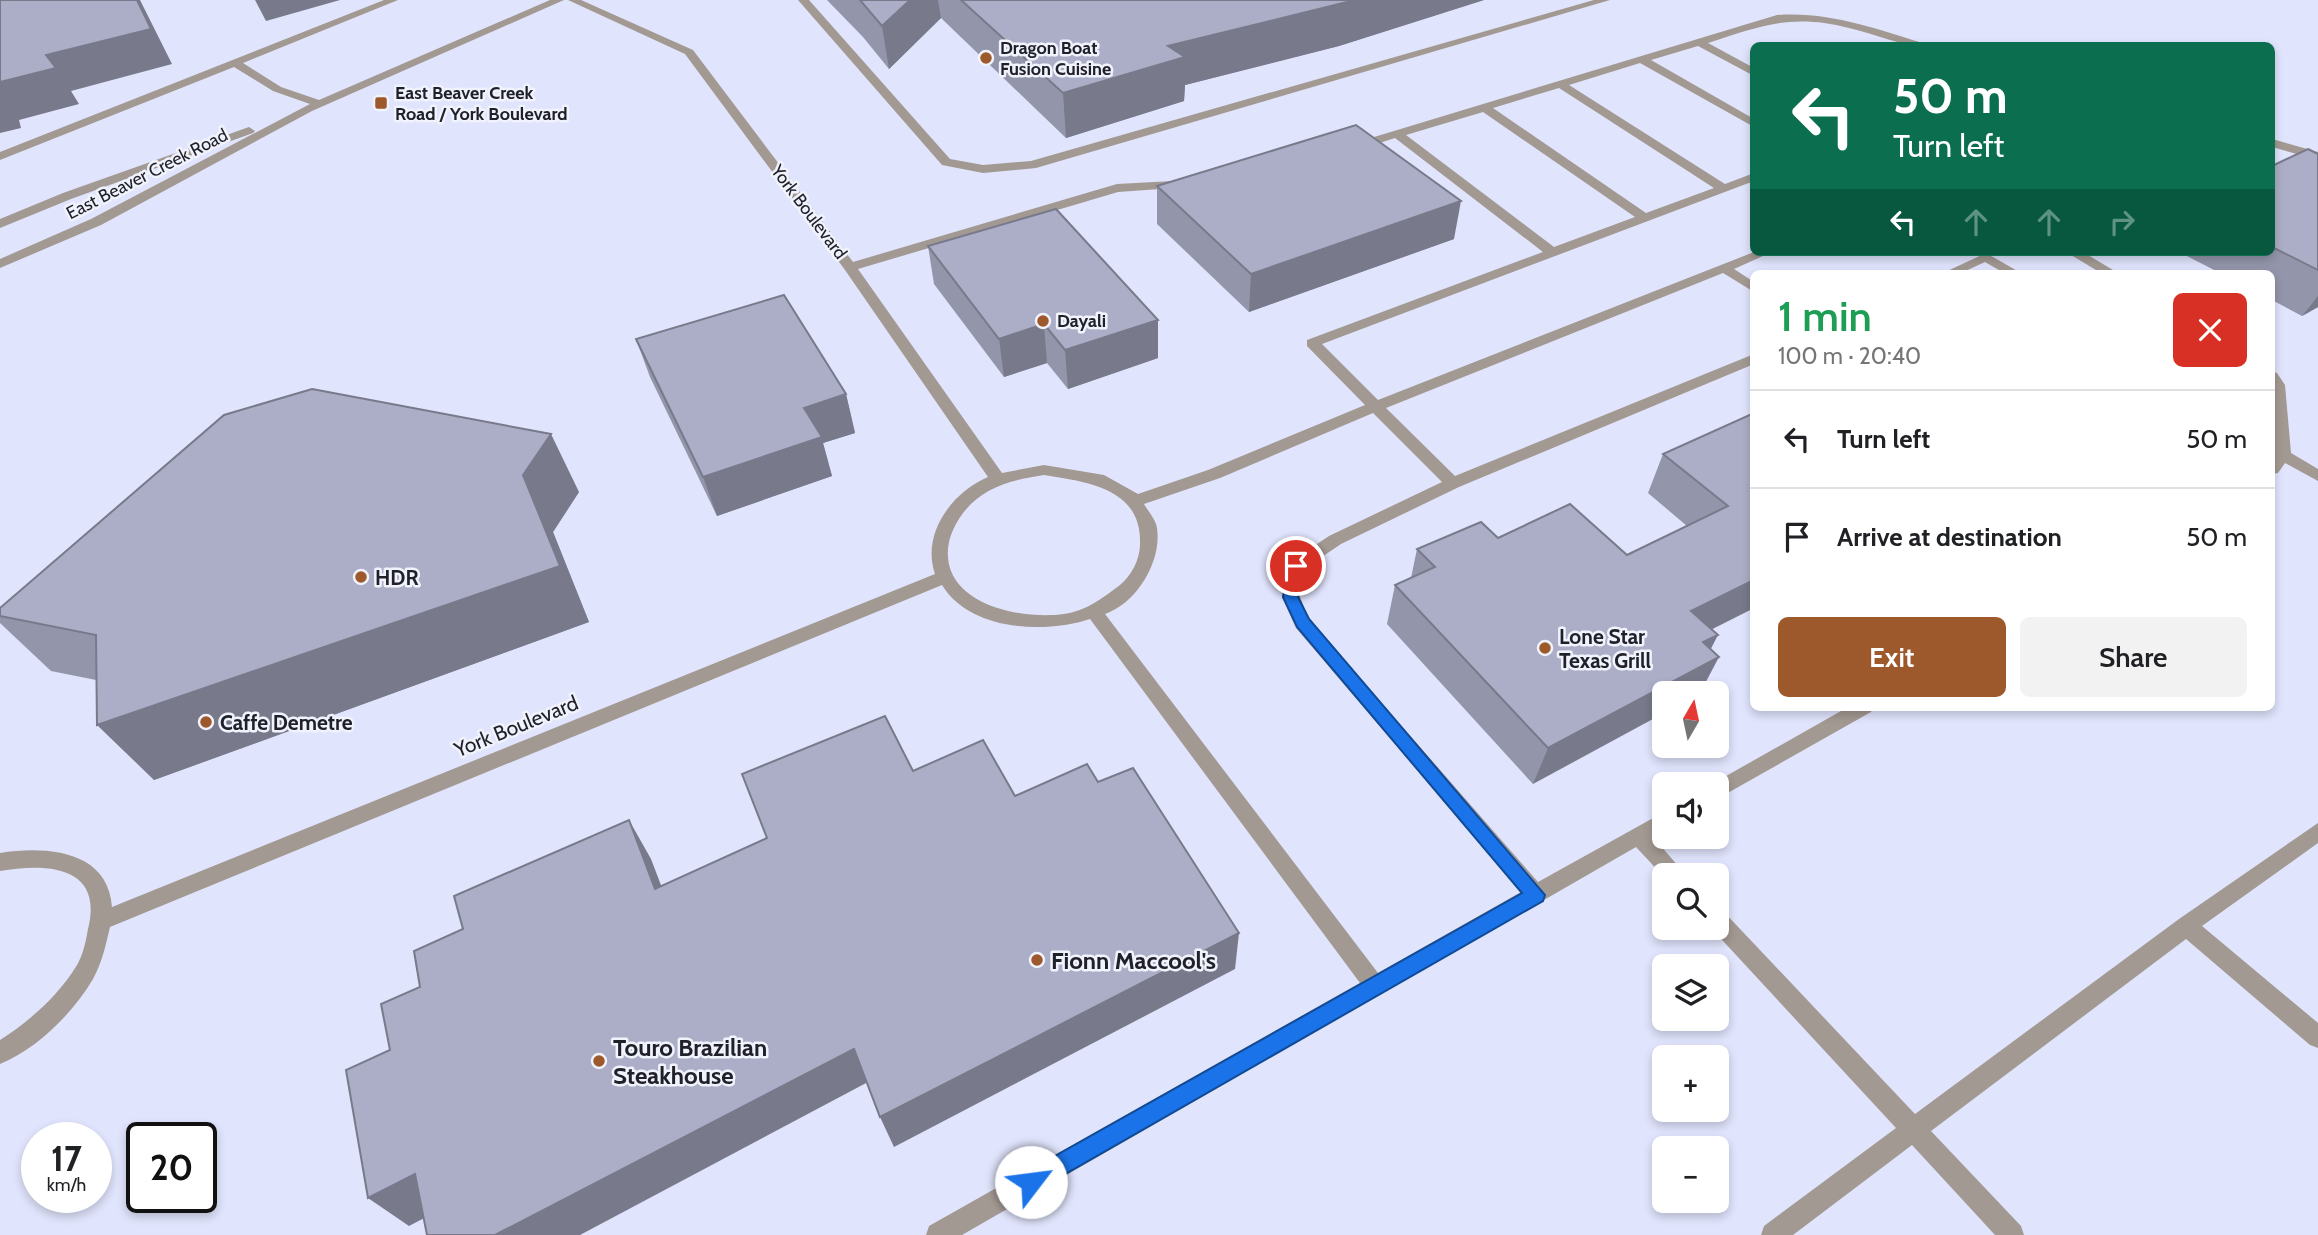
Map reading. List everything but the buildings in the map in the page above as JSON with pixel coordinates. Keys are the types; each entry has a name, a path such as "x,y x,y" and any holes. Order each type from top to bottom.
{"street":[{"path":"0,156 393,0"},
{"name":"East Beaver Creek Road","path":"0,224 67,196 314,106 559,0"},
{"name":"York Boulevard","path":"573,0 689,52 850,267 998,479"},
{"path":"803,0 946,162 983,169 1032,165 1605,0"},
{"path":"1348,149 1777,18 1798,15 1827,19 1908,42"},
{"path":"1697,41 1750,71"},
{"path":"1641,59 1750,122"},
{"path":"235,64 277,89 314,106"},
{"path":"1560,84 1723,188"},
{"name":"East Beaver Creek Road","path":"0,264 96,222 314,106"},
{"path":"1484,107 1643,217"},
{"path":"1397,134 1552,252"},
{"path":"2275,145 2318,156"},
{"path":"1453,483 1312,343 1750,178"},
{"path":"850,267 1117,188 1200,182"},
{"path":"1135,501 1214,474 1376,406 1755,256"},
{"path":"2080,256 2106,270"},
{"path":"1957,270 1986,257 2009,270"},
{"path":"1724,268 1750,285"},
{"path":"1536,895 1302,623 1291,597 1296,566 1335,540 1453,483 1750,360"},
{"path":"2275,380 2278,385 2283,455 2275,465"},
{"path":"2283,455 2318,476"},
{"path":"1044,470 1069,470 1109,482 1135,501 1151,529 1149,560 1127,591 1094,612 1057,621 1020,621 1000,617 968,603 945,577 938,551 940,534 960,503 998,479 1044,470"},
{"name":"York Boulevard","path":"104,919 945,577"},
{"path":"1094,612 1375,986"},
{"path":"1729,784 1857,711"},
{"path":"937,1235 1652,828"},
{"path":"1773,1235 2186,926 2318,832"},
{"path":"1639,835 1665,863"},
{"path":"0,862 20,857 51,858 73,864 92,877 102,896 104,919 86,970 66,998 16,1044 0,1053"},
{"path":"2186,926 2318,1037"},
{"path":"1729,932 2012,1235"}],"place":[{"name":"Dragon Boat Fusion Cuisine","path":"986,58"},
{"name":"East Beaver Creek Road / York Boulevard","path":"381,103"},
{"name":"Dayali","path":"1043,321"},
{"name":"HDR","path":"361,577"},
{"name":"Lone Star Texas Grill","path":"1545,648"},
{"name":"Caffe Demetre","path":"206,722"},
{"name":"Fionn Maccool's","path":"1037,960"},
{"name":"Touro Brazilian Steakhouse","path":"599,1061"}],"route":[{"path":"1031,1182 1536,895 1302,623 1291,597 1296,566"}]}
